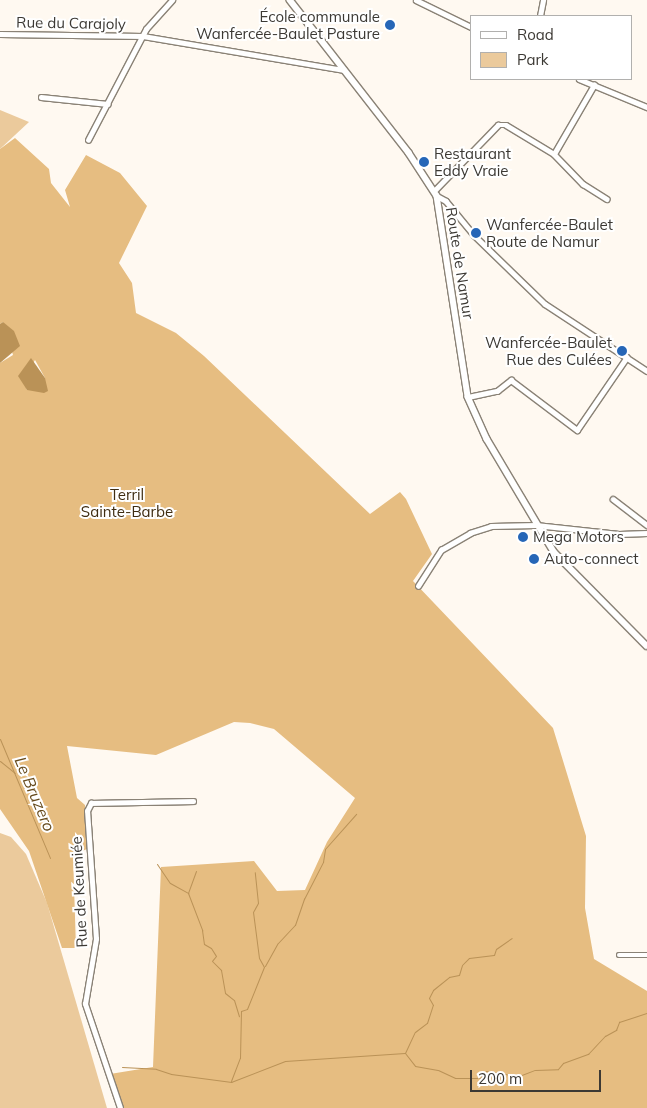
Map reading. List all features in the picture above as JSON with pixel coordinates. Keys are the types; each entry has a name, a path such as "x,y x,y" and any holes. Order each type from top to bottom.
{"main road":[{"name":"Route de Namur","path":"290,0 409,152 436,193 468,398 509,478 554,552 647,646"}],"street":[{"path":"88,140 143,36 172,0"},
{"path":"416,0 470,27"},
{"path":"540,15 543,0"},
{"name":"Rue du Carajoly","path":"0,34 143,36 344,70"},
{"path":"582,80 647,107"},
{"path":"554,154 594,85"},
{"path":"42,97 108,104"},
{"path":"607,199 583,184 554,154 506,125 498,125 436,193 545,304 647,371"},
{"path":"468,398 496,391 512,380 578,430 627,357"},
{"path":"613,499 647,525"},
{"path":"418,586 434,557 470,533 491,526 536,525 619,534 647,534"},
{"name":"Rue de Keumiée","path":"120,1108 86,1004 96,939 87,811 90,803 193,801"},
{"path":"619,955 647,955"}],"green space":[{"path":"0,110 29,122 0,149"},
{"name":"Terril Sainte-Barbe","path":"15,138 49,169 51,183 70,207 65,190 86,155 120,173 147,206 119,263 132,283 136,313 176,333 204,356 370,514 400,492 406,499 432,554 413,581 553,728 586,836 585,908 594,959 647,991 647,1108 122,1108 110,1074 153,1067 161,867 254,861 277,891 305,890 327,842 355,798 274,729 250,723 234,722 156,755 67,746 77,798 85,805 87,849 73,855 76,948 62,948 29,851 0,809 0,363 13,355 3,322 0,324 0,149","holes":["35,360 45,378 27,390 23,380"]},
{"path":"0,833 11,837 26,854 47,903 107,1108 0,1108"}],"shaded area":[{"path":"3,322 14,331 20,346 0,363 0,324"},
{"path":"31,358 45,378 48,391 44,393 27,390 18,376"}],"waterway":[{"name":"Le Bruzero","path":"0,739 50,858"},
{"name":"Le Bruzero","path":"0,761 15,773"},
{"path":"265,966 278,943 295,925 304,899 323,862 325,849 356,814"},
{"path":"157,864 170,883 188,893"},
{"path":"196,871 188,893 202,930 204,944 211,948 216,956 212,961 221,970 225,993 234,1000 239,1016"},
{"path":"231,1081 240,1058 241,1011 247,1009 264,967 259,958 253,912 258,903 255,872"},
{"path":"122,1067 156,1069 171,1074 231,1082 285,1061 405,1053 415,1032 427,1023 433,1005 429,998 433,990 449,977 459,975 462,965 469,958 494,955 496,949 512,938"},
{"path":"405,1053 415,1066 438,1070 455,1078 480,1078 486,1071 519,1076 535,1070 558,1069 563,1063 588,1054 605,1036 616,1030 619,1022 647,1013"}],"place":[{"name":"École communale Wanfercée-Baulet Pasture","path":"390,25"},
{"name":"Restaurant Eddy Vraie","path":"424,162"},
{"name":"Wanfercée-Baulet Route de Namur","path":"476,233"},
{"name":"Wanfercée-Baulet Rue des Culées","path":"622,351"},
{"name":"Mega Motors","path":"523,537"},
{"name":"Auto-connect","path":"534,559"}]}
